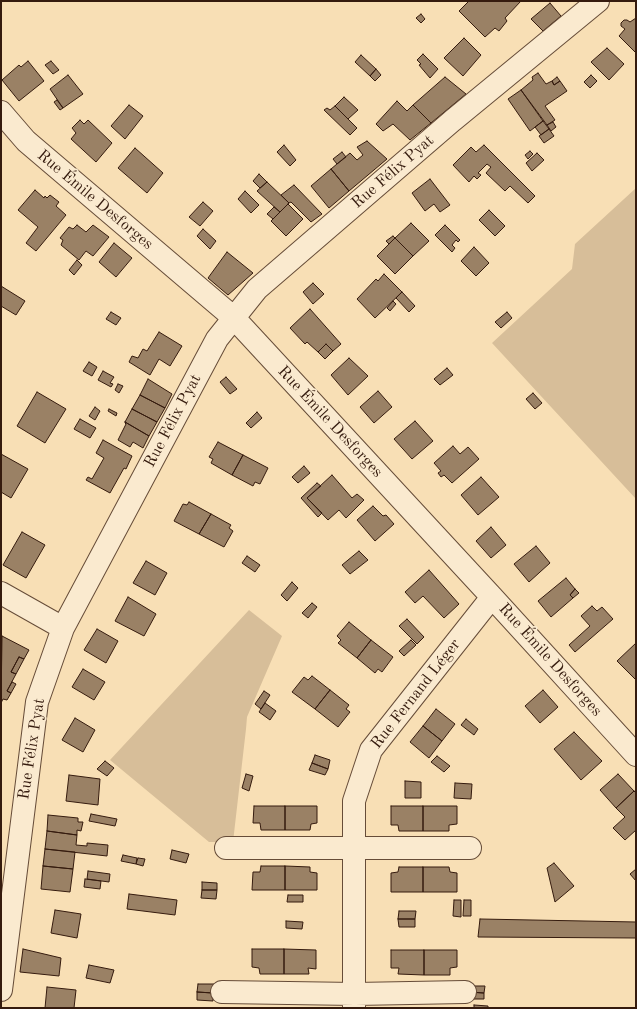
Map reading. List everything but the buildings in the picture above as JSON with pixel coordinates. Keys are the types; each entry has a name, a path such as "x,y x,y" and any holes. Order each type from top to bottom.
{"street":[{"name":"Rue Félix Pyat","path":"1,990 37,702 62,628 217,339 257,289 452,121 598,1"},
{"name":"Rue Émile Desforges","path":"1,112 26,141 234,318 636,755"},
{"path":"1,593 62,628"},
{"name":"Rue Fernand Léger","path":"355,1001 354,801 371,750 492,597"},
{"path":"226,848 470,848"},
{"path":"222,992 355,1001 465,992"}],"shaded area":[{"path":"636,188 636,499 492,343 572,269 575,244"},
{"path":"249,610 282,636 247,717 233,842 209,842 110,760"}]}
